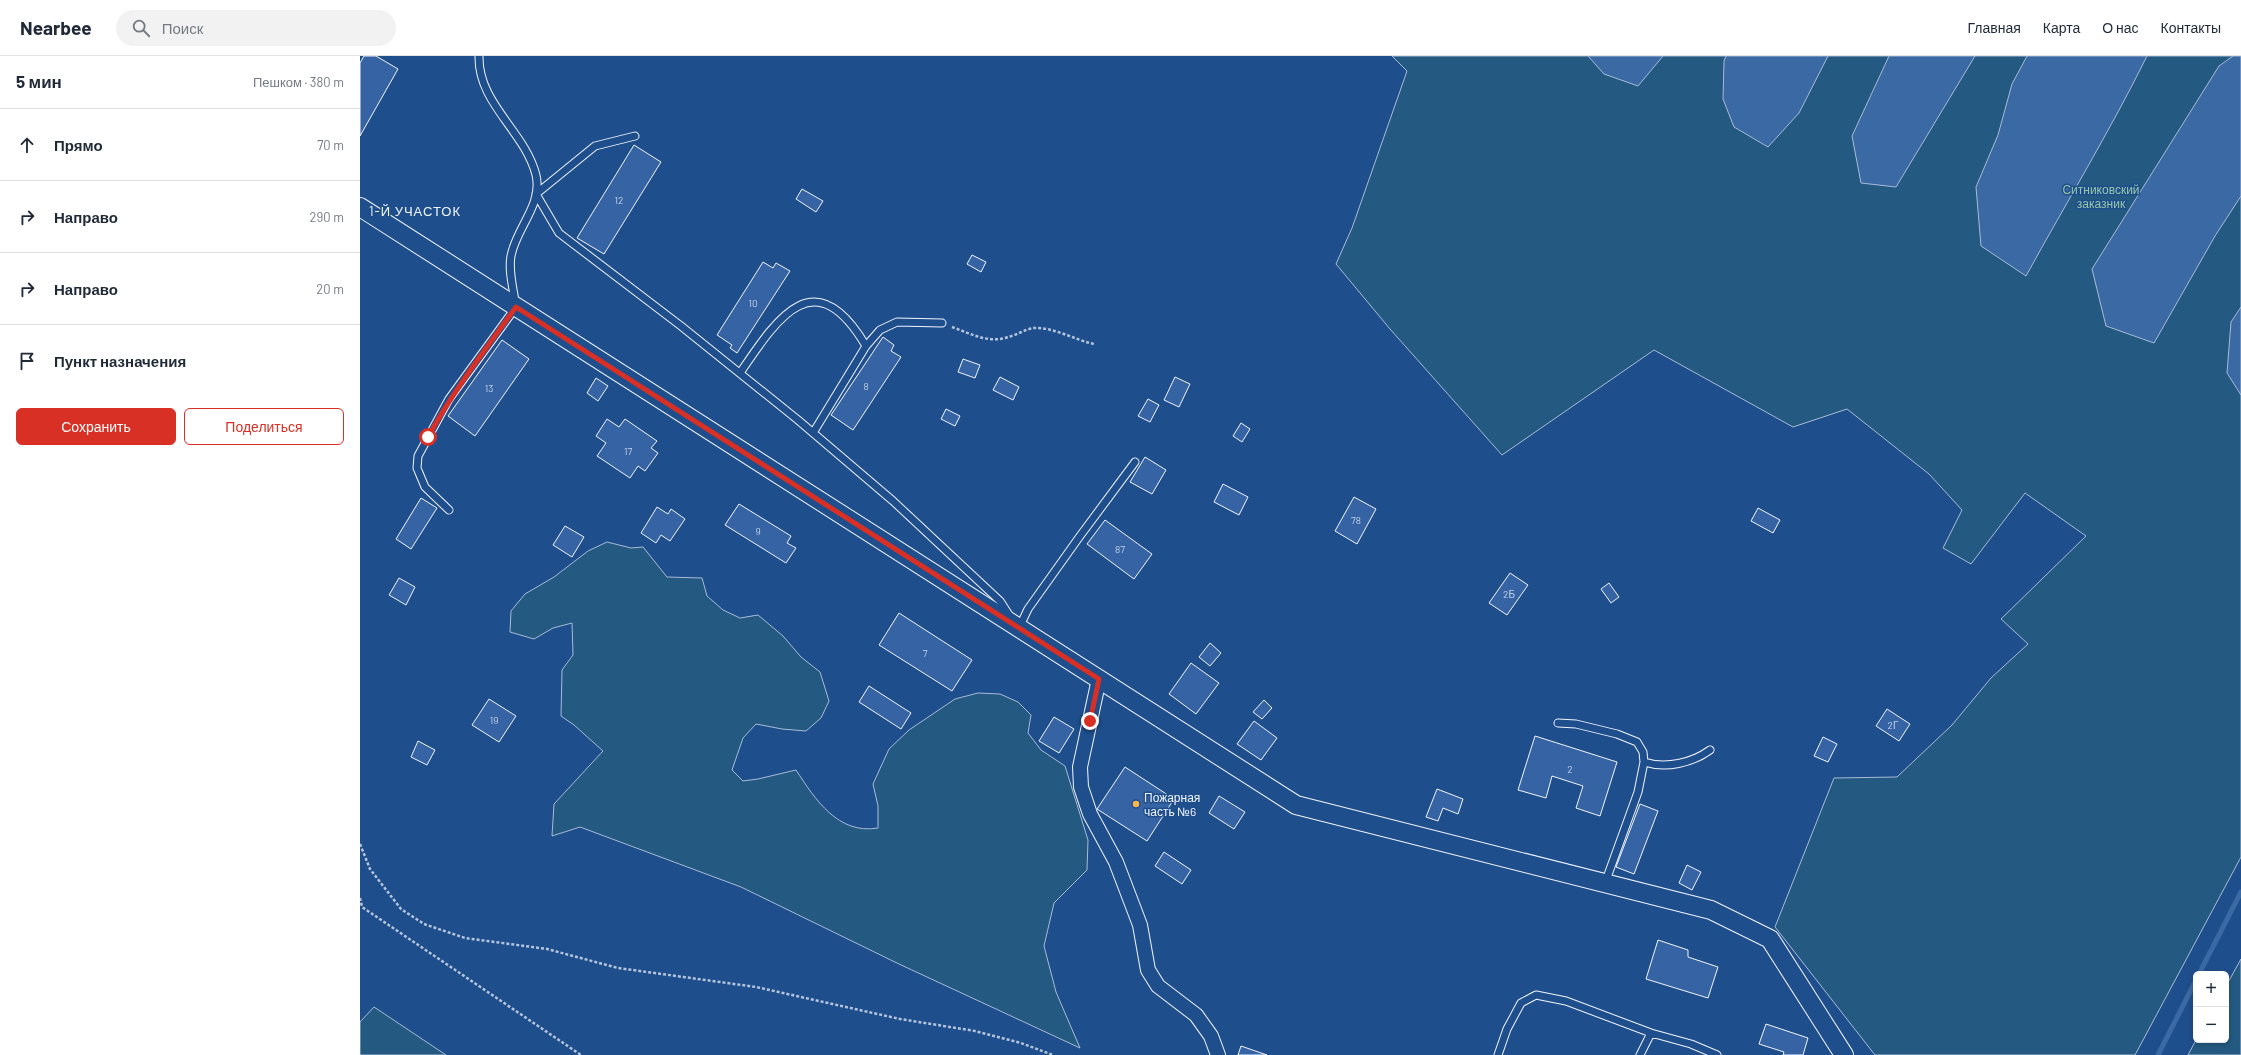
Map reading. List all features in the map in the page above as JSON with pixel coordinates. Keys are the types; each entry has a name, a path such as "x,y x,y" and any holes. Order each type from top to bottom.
{"street":[{"path":"360,207 1296,805 1710,910 1770,939 1844,1055"},
{"path":"1099,679 1080,767 1081,787 1090,814 1116,862 1140,925 1148,970 1158,986 1196,1015 1211,1036 1218,1055"}],"lane":[{"path":"450,510 425,487 417,468 418,456 449,399 516,307 510,257 518,232 530,212 536,194 536,176 529,156 486,91 479,65 479,56"},
{"path":"536,194 595,146 635,136"},
{"path":"536,194 559,233 740,373 893,501 1000,601 1019,628 1028,609 1135,462"},
{"path":"740,373 766,335 782,316 799,304 816,300 837,310 854,326 866,346"},
{"path":"813,433 866,346 880,330 897,322 942,323"},
{"path":"1558,723 1576,724 1596,728 1630,738 1637,742 1643,752 1644,762 1638,792 1605,883"},
{"path":"1644,762 1653,765 1668,765 1700,757 1710,750"},
{"path":"1498,1055 1507,1029 1521,1003 1536,994 1566,1001 1651,1034 1692,1044 1717,1055"},
{"path":"1640,1055 1651,1034"}],"path":[{"path":"942,323 974,336 987,338 1003,339 1035,328 1060,333 1094,344"},
{"path":"360,844 370,869 402,909 424,924 465,938 548,949 618,968 756,986 900,1019 975,1031 1021,1043 1053,1055"},
{"path":"360,898 362,907 581,1055"}],"green space":[{"name":"Ситниковский заказник","path":"1392,56 2241,56 2241,857 2135,1055 1875,1055 1775,927 1834,778 1897,777 1952,725 1991,678 2028,644 2001,619 2086,536 2025,493 1971,564 1943,548 1962,510 1929,474 1847,409 1793,427 1654,350 1502,455 1390,329 1336,264 1352,228 1407,71"},
{"path":"607,542 631,548 643,547 667,577 702,578 707,596 723,610 740,618 758,615 783,636 801,657 820,672 829,701 821,718 806,731 782,729 756,724 743,738 732,770 743,781 796,770 820,803 839,820 851,826 864,829 878,828 878,806 873,784 889,749 909,730 955,699 978,693 1000,694 1018,702 1031,715 1028,733 1041,750 1065,766 1088,840 1087,870 1054,903 1044,946 1056,992 1080,1048 899,964 741,887 580,827 552,836 554,804 603,751 574,725 561,716 562,670 573,655 572,623 553,628 534,639 510,632 511,611 525,594 554,577 588,551"},
{"path":"2241,959 2241,1055 2188,1055 2194,1043 2229,1043 2229,981"},
{"path":"374,1007 446,1055 360,1055 360,1022"}],"shaded area":[{"path":"1588,56 1663,56 1638,86 1604,74"},
{"path":"1726,56 1828,56 1799,113 1768,147 1734,127 1723,99 1724,61"},
{"path":"1889,56 1975,56 1896,187 1861,183 1852,136"},
{"path":"2027,56 2147,56 2103,139 2026,276 1981,246 1976,187 1998,135 2012,84"},
{"path":"2233,56 2241,56 2241,196 2215,236 2154,343 2106,326 2092,269 2219,66"},
{"path":"2241,307 2241,395 2227,373 2231,322"}],"building":[{"path":"364,56 376,56 398,69 360,136 360,63"},
{"path":"634,145 661,162 604,254 577,238"},
{"path":"802,189 823,201 816,212 796,199"},
{"path":"972,255 986,262 981,272 967,264"},
{"path":"763,262 773,268 776,263 790,271 737,353 730,348 732,345 717,335"},
{"path":"883,337 894,345 891,351 901,357 853,430 831,415"},
{"path":"502,340 529,359 475,436 448,416"},
{"path":"963,359 980,365 975,378 958,372"},
{"path":"1000,377 1019,387 1013,400 993,390"},
{"path":"1175,377 1190,384 1179,407 1164,400"},
{"path":"596,378 608,386 598,401 587,393"},
{"path":"1148,399 1159,405 1150,422 1138,416"},
{"path":"946,409 960,416 955,426 941,419"},
{"path":"607,419 619,427 625,419 657,441 651,448 658,453 645,471 638,466 630,478 597,456 606,443 596,436"},
{"path":"1241,423 1250,429 1242,442 1233,436"},
{"path":"1145,457 1166,470 1152,494 1130,482"},
{"path":"1223,484 1248,497 1239,515 1214,502"},
{"path":"1354,497 1376,509 1357,544 1335,531"},
{"path":"421,498 437,508 411,549 396,539"},
{"path":"739,504 791,536 787,543 796,548 786,563 725,525"},
{"path":"657,507 668,514 671,509 685,519 670,541 661,535 656,543 641,533"},
{"path":"1758,508 1780,520 1773,533 1751,521"},
{"path":"1105,520 1152,554 1134,579 1087,544"},
{"path":"565,526 584,537 572,557 553,545"},
{"path":"1510,573 1528,585 1507,615 1489,603"},
{"path":"399,578 415,587 406,605 389,595"},
{"path":"1609,583 1619,597 1611,603 1601,589"},
{"path":"899,613 972,660 952,691 879,645"},
{"path":"1210,643 1221,653 1210,666 1199,657"},
{"path":"1191,663 1219,683 1196,714 1169,694"},
{"path":"869,686 911,713 901,729 859,702"},
{"path":"489,699 516,716 499,742 472,725"},
{"path":"1264,700 1272,708 1262,719 1253,712"},
{"path":"1887,709 1910,724 1899,741 1876,726"},
{"path":"1054,717 1074,729 1059,753 1039,741"},
{"path":"1254,721 1277,738 1261,760 1237,744"},
{"path":"1535,736 1617,762 1600,816 1576,808 1583,786 1552,776 1546,798 1518,790"},
{"path":"1823,737 1837,744 1828,762 1814,756"},
{"path":"418,741 435,750 427,765 411,757"},
{"name":"Пожарная часть №6","path":"1125,767 1174,799 1147,841 1097,809"},
{"path":"1437,789 1463,799 1458,814 1443,808 1438,821 1426,817"},
{"path":"1219,796 1245,812 1234,829 1209,813"},
{"path":"1640,804 1658,811 1634,874 1616,867"},
{"path":"1164,852 1191,870 1182,884 1155,866"},
{"path":"1687,865 1701,872 1692,890 1679,883"},
{"path":"1658,940 1688,950 1688,957 1718,967 1708,998 1646,979"},
{"path":"1766,1024 1808,1038 1803,1055 1783,1055 1784,1052 1759,1044"},
{"path":"1241,1046 1267,1055 1238,1055"}],"waterway":[{"path":"2201,971 2241,892"},
{"path":"2158,1055 2193,986"}],"place":[{"name":"Пожарная часть №6","path":"1136,804"}],"district":[{"name":"1-Й УЧАСТОК","path":"415,211"}],"route":[{"path":"428,437 449,399 473,364 516,307 1099,679 1090,721"}]}
